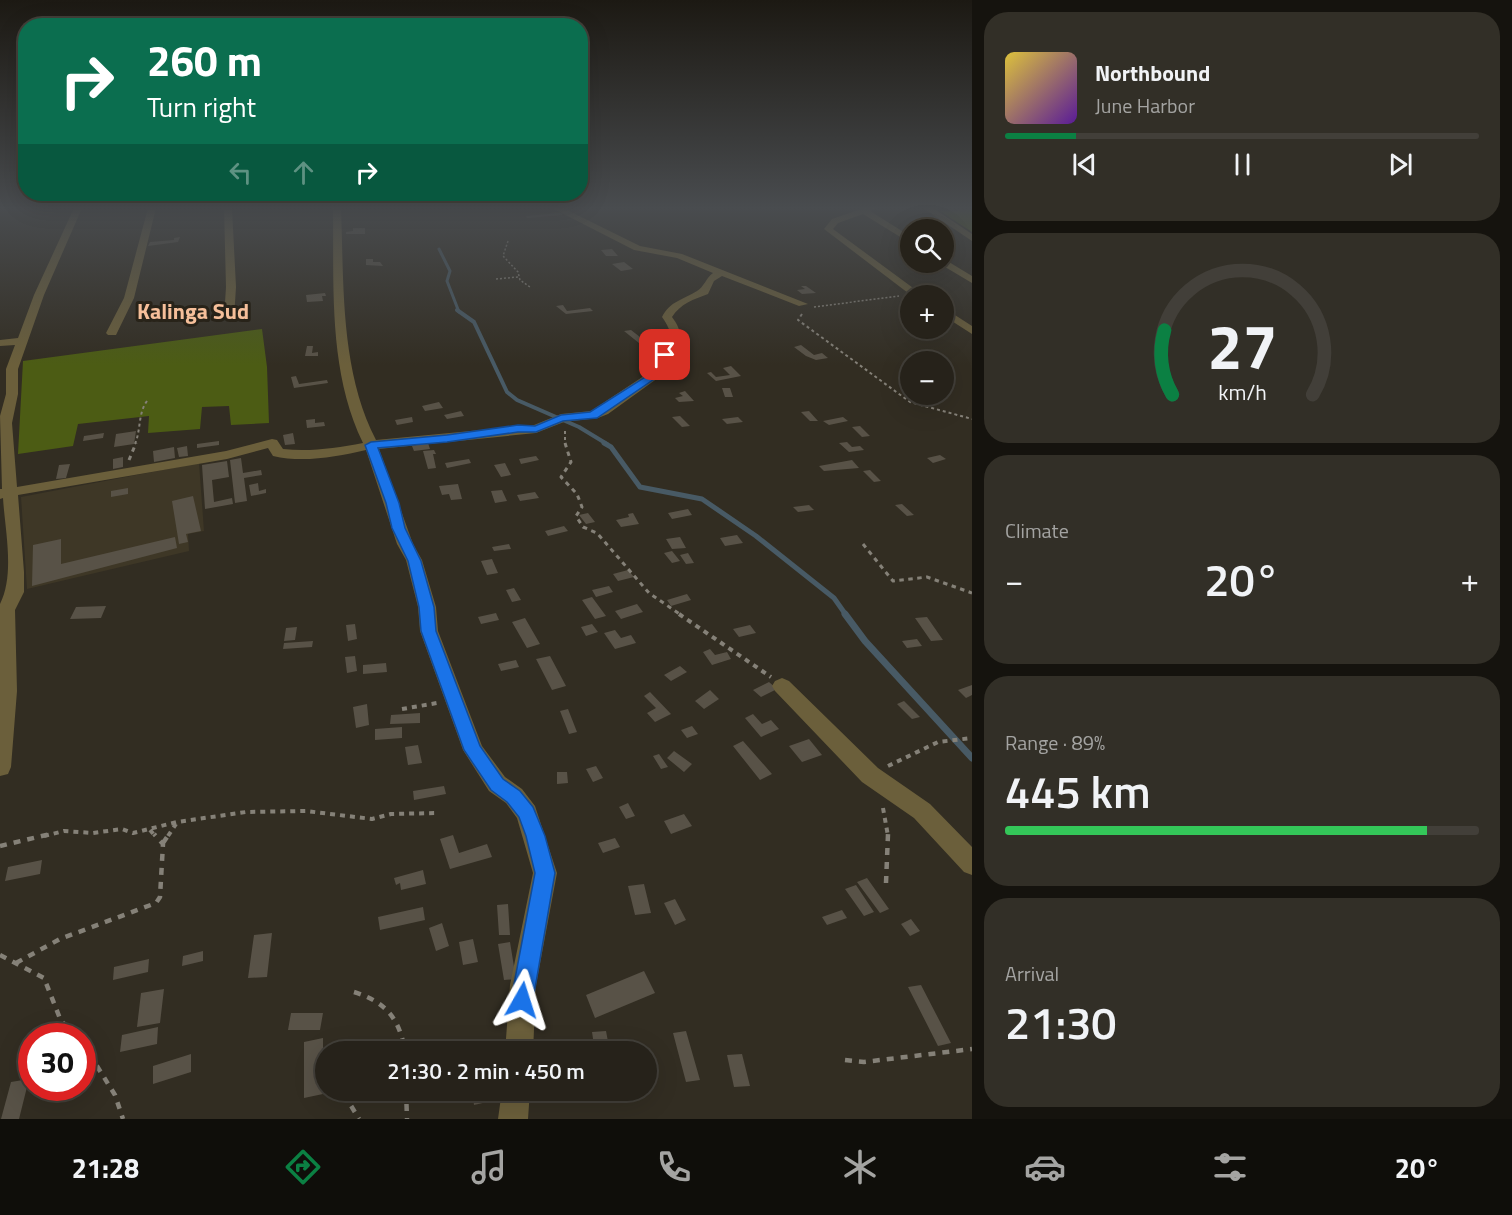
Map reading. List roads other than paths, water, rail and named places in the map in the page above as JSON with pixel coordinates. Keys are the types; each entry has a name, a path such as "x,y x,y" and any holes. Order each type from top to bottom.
{"street":[{"path":"0,767 7,691 6,610 15,592 16,572 5,494 4,423 12,394 12,369 20,342 55,260"},
{"path":"112,333 129,298 137,260"},
{"path":"229,318 230,260"},
{"path":"339,260 341,339 356,415 371,445 393,503 398,528 414,561 426,607 429,631 472,750 497,784 514,796 527,813 545,873 523,985 520,1041"},
{"path":"690,260 803,304"},
{"path":"870,260 904,285"},
{"path":"954,269 972,280"},
{"path":"5,494 227,456 272,443 278,453 300,455 339,452 371,445 447,439 518,428 536,429 553,421 593,416 665,367 665,355 673,350 676,343 674,326 667,317 670,311 687,298 704,292 710,279 721,272"},
{"path":"954,318 972,331"},
{"path":"0,343 20,342"},
{"path":"782,686 877,780 922,811 972,864"},
{"path":"513,1119 515,1101"}],"waterway":[{"path":"445,260 450,271 447,281 459,311"},
{"path":"459,311 474,322 507,392 517,400 579,427 607,444"},
{"path":"604,443 611,447 640,487 702,499 756,536 834,598 846,615"},
{"path":"845,614 865,641 972,758"}],"district":[{"name":"Kalinga Sud","path":"193,311"}]}
